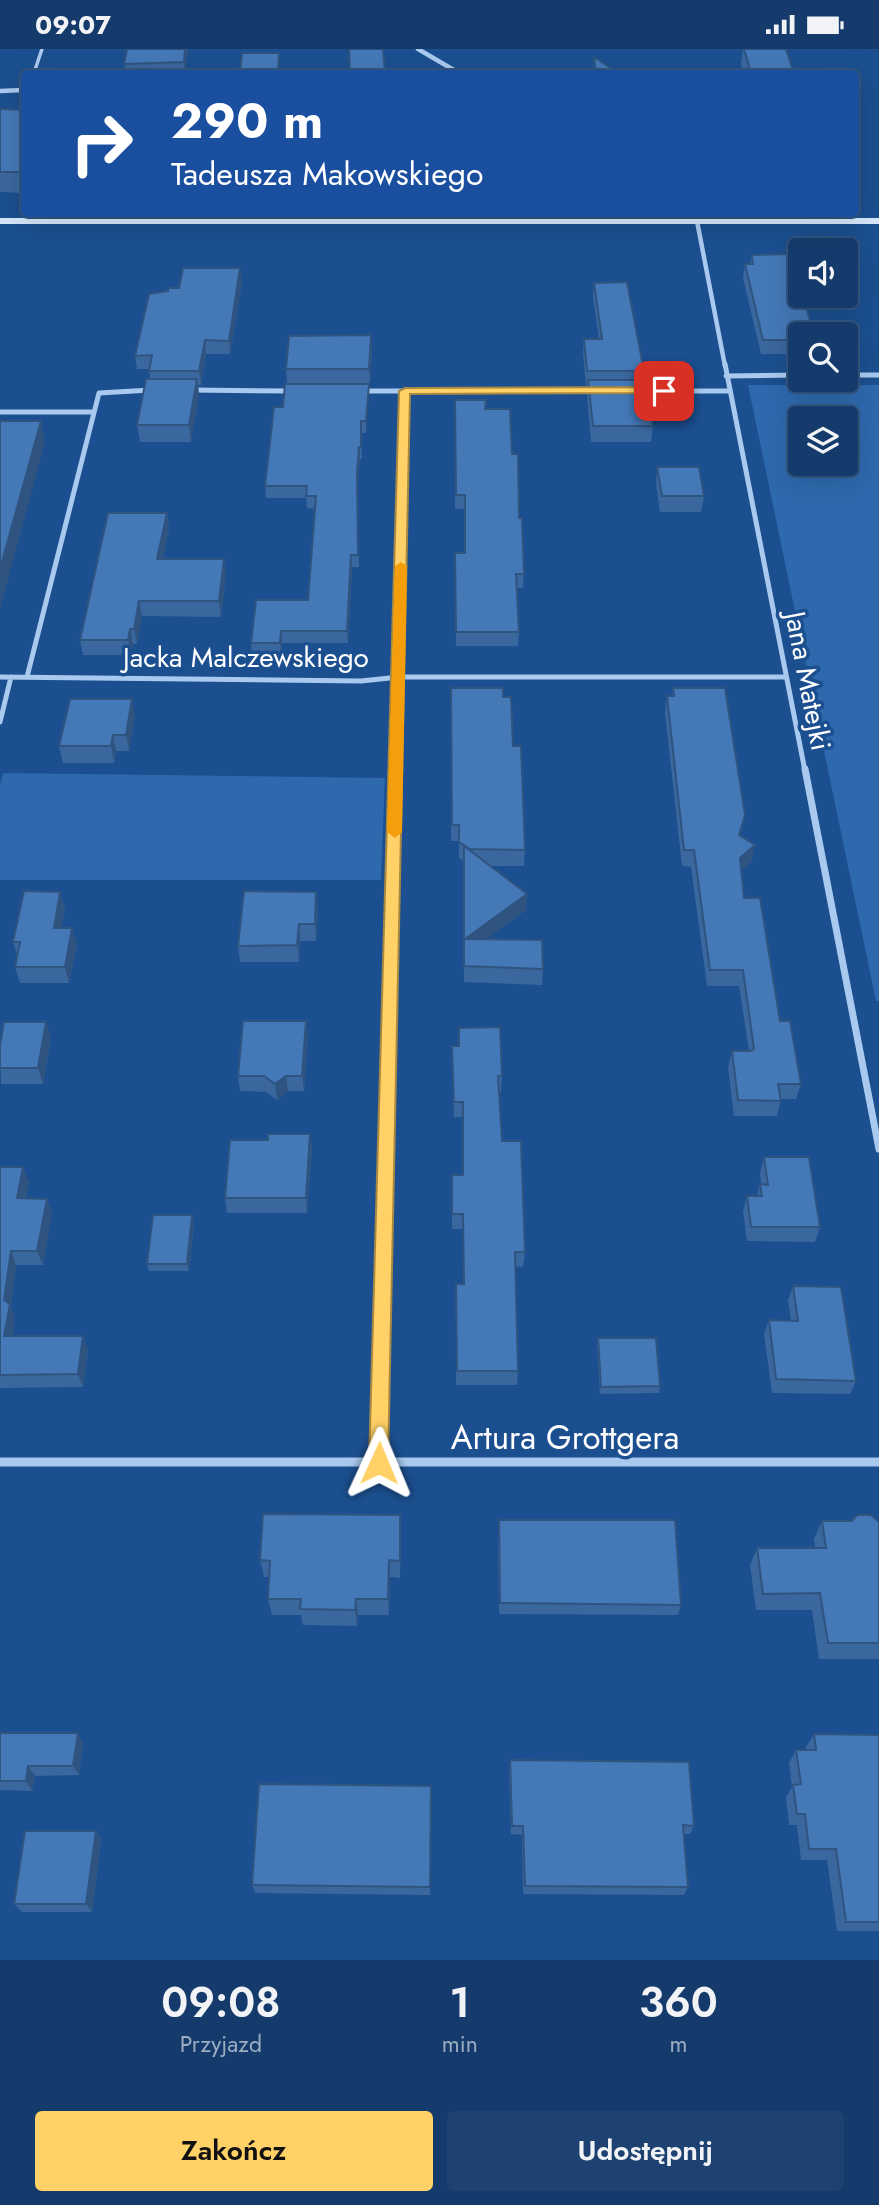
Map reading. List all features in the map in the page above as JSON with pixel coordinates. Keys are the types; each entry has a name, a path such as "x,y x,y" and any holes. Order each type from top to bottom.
{"street":[{"path":"418,49 454,70"},
{"path":"0,91 21,90"},
{"path":"0,221 105,217 879,221"},
{"name":"Jana Matejki","path":"697,221 879,1149"},
{"path":"726,376 788,375"},
{"path":"858,375 879,375"},
{"path":"27,677 99,393 153,390"},
{"path":"181,390 293,391"},
{"path":"349,391 608,391"},
{"path":"379,1463 405,391"},
{"path":"635,391 729,391"},
{"path":"0,412 94,412"},
{"name":"Jacka Malczewskiego","path":"0,677 361,681 398,677 785,677"},
{"path":"0,722 11,677"},
{"name":"Artura Grottgera","path":"0,1462 879,1462"}],"lane":[{"path":"35,70 42,49"}],"shaded area":[{"path":"748,385 788,385 788,392 858,392 858,385 879,385 879,1001 876,1001"},
{"path":"3,773 385,778 381,880 0,880 0,785"}],"building":[{"path":"127,49 185,49 184,62 124,64"},
{"path":"349,49 383,49 385,70 350,70"},
{"path":"744,49 786,49 793,70 750,70"},
{"path":"242,53 279,53 278,70 240,70"},
{"path":"594,57 614,70 596,70"},
{"path":"0,109 21,110 21,172 0,172"},
{"path":"788,254 788,308 806,308 811,322 788,322 788,340 763,340 745,264 753,264 752,255"},
{"path":"183,268 240,268 229,341 205,340 199,371 149,371 152,355 135,356 149,294 168,291 168,288 179,288"},
{"path":"627,282 644,371 587,371 584,339 602,339 594,283"},
{"path":"371,335 369,369 286,369 289,336"},
{"path":"146,379 197,379 189,425 137,425"},
{"path":"588,380 646,380 653,426 593,426"},
{"path":"285,384 369,384 366,421 361,421 357,473 358,555 351,555 347,631 281,631 280,643 251,643 256,600 308,600 316,496 306,496 307,486 265,486 274,407 283,407"},
{"path":"455,400 486,400 485,409 510,409 512,454 518,454 519,518 522,518 524,574 516,574 519,632 456,632 455,553 465,553 465,495 456,495"},
{"path":"0,421 41,421 0,569"},
{"path":"657,467 699,467 704,496 662,496"},
{"path":"108,513 167,513 157,559 224,559 219,601 139,601 134,629 130,629 128,640 80,640"},
{"path":"451,688 503,688 503,697 511,697 513,746 521,746 525,850 470,849 459,842 459,825 452,825"},
{"path":"673,688 725,688 745,815 739,835 755,845 740,858 744,898 760,898 780,1021 790,1021 801,1084 778,1084 781,1101 738,1100 732,1051 754,1049 743,970 710,970 694,850 684,850 667,696 674,696"},
{"path":"70,699 132,699 126,735 113,735 111,746 59,746"},
{"path":"464,846 527,894 465,939 542,940 543,969 464,966"},
{"path":"24,891 60,892 54,928 72,928 65,967 15,967 20,942 13,942"},
{"path":"244,891 316,892 315,924 299,924 297,945 238,946"},
{"path":"243,1021 306,1021 302,1076 286,1076 275,1084 264,1076 238,1076"},
{"path":"4,1022 46,1022 38,1068 0,1068"},
{"path":"500,1027 502,1076 498,1076 502,1141 521,1141 525,1252 515,1252 518,1371 457,1371 456,1284 464,1284 463,1214 452,1214 452,1175 463,1175 463,1102 454,1102 452,1046 459,1046 459,1028"},
{"path":"268,1134 310,1134 306,1198 225,1198 230,1140 268,1140"},
{"path":"764,1157 809,1157 820,1227 751,1227 747,1196 762,1196 760,1184 768,1185"},
{"path":"0,1167 23,1167 17,1198 47,1199 37,1251 11,1251 4,1300 10,1304 4,1336 83,1336 78,1374 0,1375"},
{"path":"153,1215 192,1215 187,1264 147,1264"},
{"path":"793,1286 841,1287 856,1381 776,1379 769,1320 798,1321"},
{"path":"598,1338 656,1338 660,1386 601,1387"},
{"path":"263,1514 400,1515 400,1561 389,1560 388,1599 356,1599 355,1610 300,1609 301,1599 268,1599 270,1561 260,1560"},
{"path":"857,1515 871,1515 879,1522 879,1643 828,1643 820,1593 763,1594 757,1548 826,1548 822,1521 852,1521"},
{"path":"499,1520 675,1520 681,1605 500,1603"},
{"path":"0,1733 78,1733 73,1766 28,1766 26,1781 0,1781"},
{"path":"814,1734 879,1735 879,1922 846,1922 836,1849 809,1849 805,1814 797,1814 793,1785 801,1784 796,1750 816,1750"},
{"path":"510,1760 689,1762 694,1826 683,1825 688,1887 525,1886 523,1826 512,1826"},
{"path":"259,1784 431,1786 430,1887 252,1885"},
{"path":"25,1831 96,1831 86,1904 14,1904"}],"slow traffic":[{"path":"395,832 401,566"}],"route":[{"path":"379,1463 405,391 664,391"}]}
